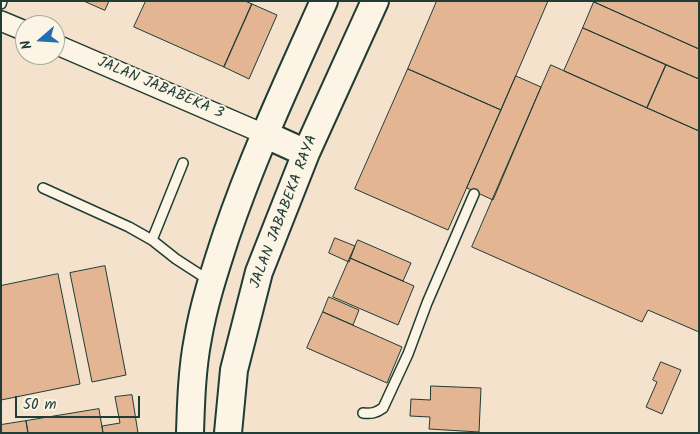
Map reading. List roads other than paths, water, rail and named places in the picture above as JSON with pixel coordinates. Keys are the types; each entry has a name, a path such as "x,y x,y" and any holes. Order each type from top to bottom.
{"main road":[{"path":"190,433 192,386 198,339 211,281 236,206 264,134 324,1"},
{"name":"JALAN JABABEKA RAYA","path":"228,433 234,370 259,272 306,153 375,1"},
{"path":"264,134 306,153"},
{"path":"231,404 236,421 243,433"}],"street":[{"path":"1,21 15,27"},
{"name":"JALAN JABABEKA 3","path":"65,48 264,134"}],"lane":[{"path":"152,240 183,163"},
{"path":"43,188 152,240 176,259 211,281"},
{"path":"363,413 376,413 383,408 408,354 427,303 474,194"}]}
